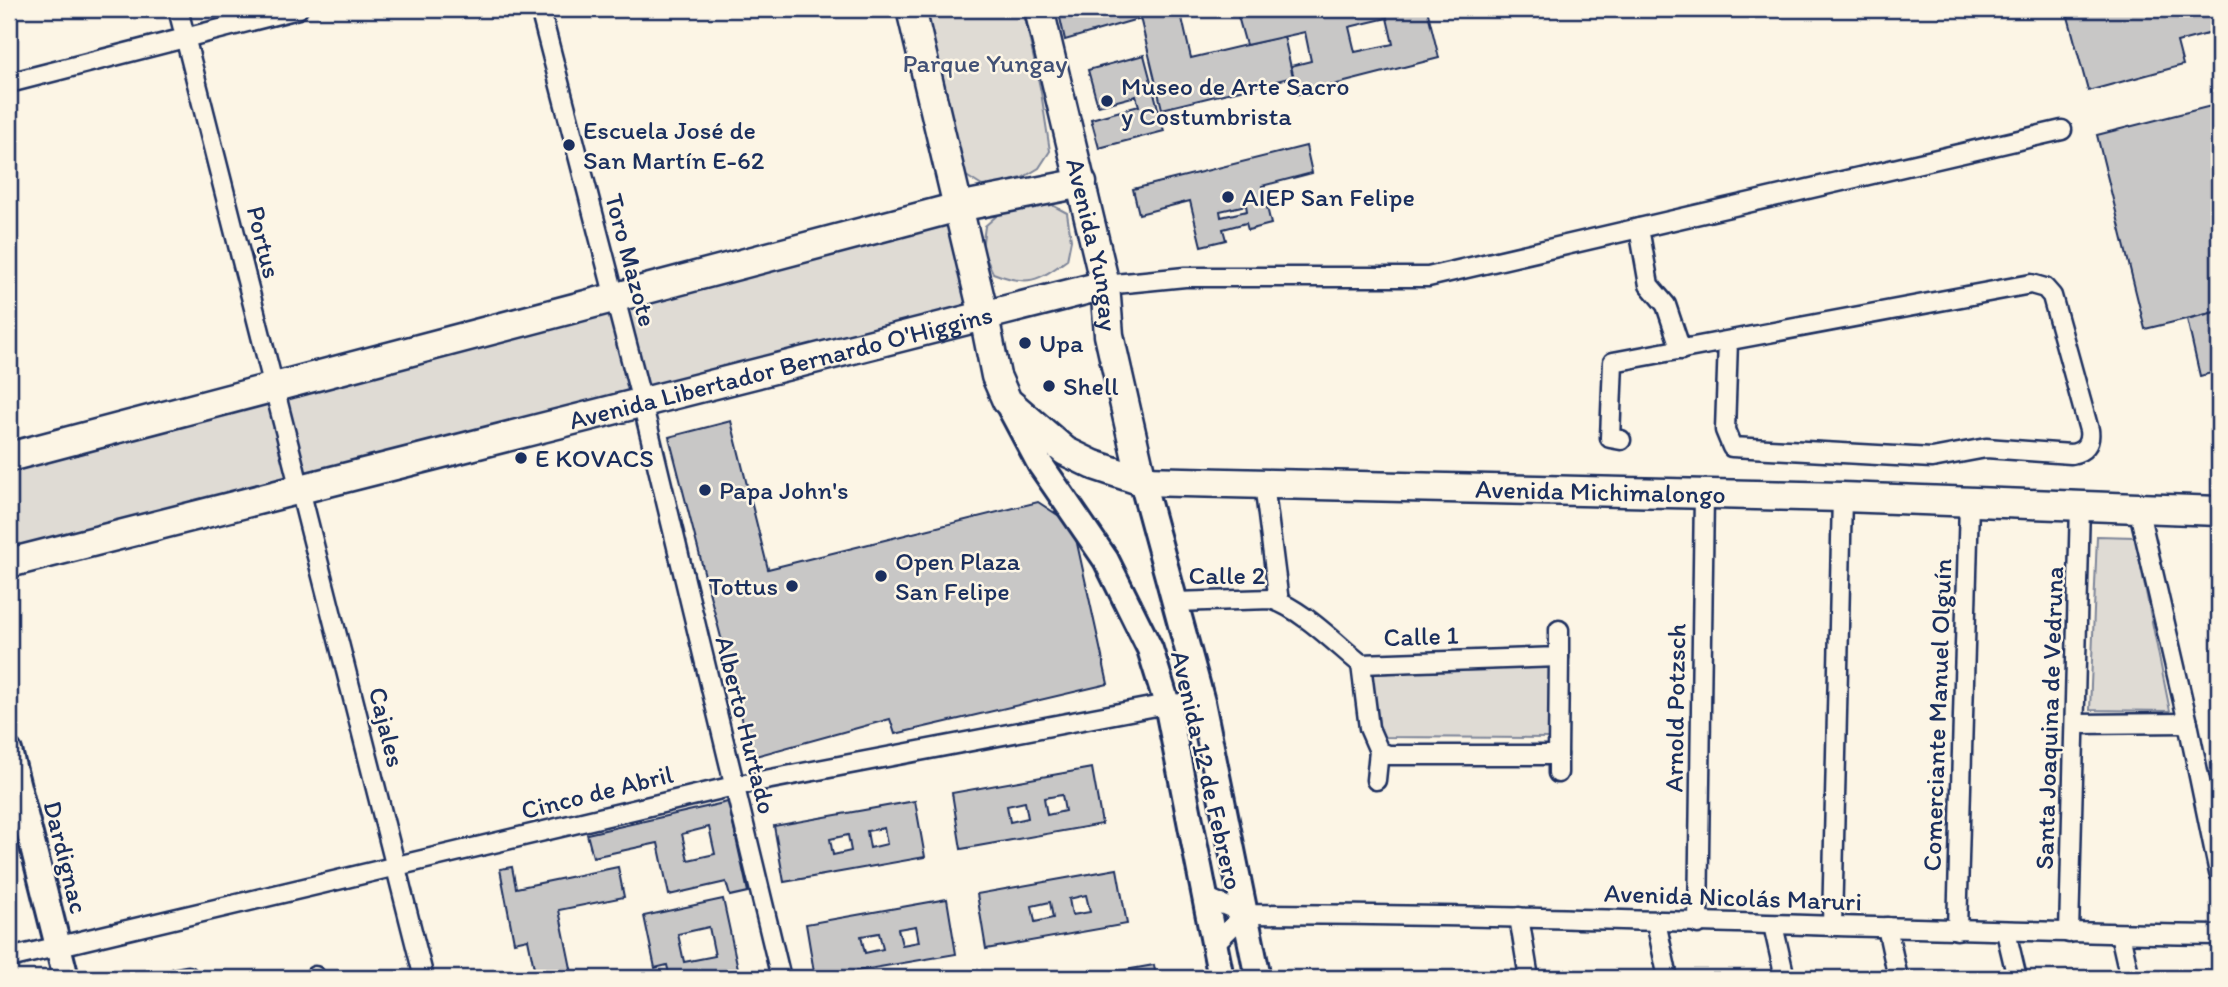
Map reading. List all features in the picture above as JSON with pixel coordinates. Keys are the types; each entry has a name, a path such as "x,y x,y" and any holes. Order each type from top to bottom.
{"main road":[{"path":"911,9 996,376 1007,401"},
{"name":"Avenida Yungay","path":"1039,9 1105,285 1109,335 1142,481"},
{"path":"9,457 958,207 1082,183"},
{"name":"Avenida Libertador Bernardo O'Higgins","path":"9,563 1105,285"},
{"name":"Avenida Michimalongo","path":"1007,401 1065,451 1094,465 1142,481 1704,494 2219,511"}],"street":[{"name":"Portus","path":"178,9 300,489"},
{"path":"9,83 298,9"},
{"name":"Toro Mazote","path":"540,9 642,402"},
{"path":"1105,285 1185,277 1428,277 2062,130"},
{"path":"1639,228 1649,285 1666,305 1681,350"},
{"path":"1621,440 1611,438 1612,362 2031,284 2039,285 2052,296 2089,430 2089,441 2083,450 2071,454 1986,448 1932,458 1732,447 1725,430 1728,341"},
{"name":"Avenida 12 de Febrero","path":"1007,401 1040,464 1107,560 1150,649 1167,704 1221,978"},
{"name":"Alberto Hurtado","path":"642,402 781,978"},
{"name":"Avenida 12 de Febrero","path":"1142,481 1202,702 1258,978"},
{"path":"1264,484 1279,602"},
{"name":"Cajales","path":"300,489 424,978"},
{"name":"Arnold Potzsch","path":"1698,923 1704,494"},
{"path":"1832,926 1842,498"},
{"name":"Comerciante Manuel Olguín","path":"1957,930 1969,502"},
{"name":"Santa Joaquina de Vedruna","path":"2069,933 2080,505"},
{"path":"2138,507 2188,723 2219,873"},
{"name":"Calle 2","path":"1175,602 1271,599 1279,602"},
{"name":"Calle 1","path":"1279,602 1293,609 1361,664 1559,657"},
{"path":"1379,751 1397,755 1558,764 1559,630"},
{"path":"1361,664 1369,728 1379,751 1376,780"},
{"name":"Cinco de Abril","path":"9,958 734,786 1167,704 1202,702"},
{"path":"2075,724 2188,723"},
{"name":"Dardignac","path":"9,751 66,978"},
{"name":"Avenida Nicolás Maruri","path":"1205,897 1245,914 1519,917 2006,932 2219,935"},
{"path":"1215,943 1245,914"},
{"path":"1519,917 1529,978"},
{"path":"1656,922 1668,978"},
{"path":"1773,925 1784,978"},
{"path":"1887,928 1898,978"},
{"path":"2006,932 2017,978"},
{"path":"2120,934 2130,978"}],"green space":[{"name":"Parque Yungay","path":"922,9 1023,9 1041,92 1050,151 1039,168 1022,178 982,186 960,172"},
{"path":"1039,198 1067,213 1071,240 1067,260 1032,280 1015,280 993,273 982,249 985,226 1010,204"},
{"path":"956,220 973,302 961,307 9,551 9,461"},
{"path":"2097,536 2135,537 2170,711 2090,710"},
{"path":"1553,665 1549,738 1381,737 1371,674"}],"building":[{"path":"1058,9 1138,9 1141,18 1065,40"},
{"path":"1138,9 1180,9 1191,58 1284,36 1293,77 1162,109"},
{"path":"1236,9 1427,9 1439,58 1298,94 1291,66 1311,61 1305,32 1246,45","holes":["1387,18 1393,44 1355,52 1349,27"]},
{"path":"2066,9 2219,9 2219,31 2177,42 2183,65 2088,91"},
{"name":"Museo de Arte Sacro y Costumbrista","path":"1144,55 1164,131 1099,148 1091,119 1139,106 1136,96 1098,106 1088,70"},
{"path":"2219,104 2219,311 2145,329 2097,135"},
{"path":"1306,146 1312,173 1262,186 1271,224 1248,230 1246,223 1223,229 1226,240 1201,246 1190,201 1139,214 1133,189","holes":["1246,205 1247,211 1221,217 1220,211"]},
{"path":"2219,311 2219,371 2200,376 2187,319"},
{"path":"731,421 768,569 1038,502 1073,525 1108,684 895,734 890,719 752,757 669,437"},
{"path":"1092,768 1102,824 961,849 952,793","holes":["1062,795 1065,811 1047,815 1044,798","1025,802 1028,818 1010,822 1007,806"]},
{"path":"915,801 925,857 784,882 774,826","holes":["884,828 887,844 870,848 867,831","848,835 851,851 833,855 830,839"]},
{"path":"728,802 748,892 730,896 726,882 669,895 658,843 593,857 587,834","holes":["709,827 715,854 688,860 682,834"]},
{"path":"512,867 516,888 618,867 624,897 559,910 573,978 536,978 528,939 514,942 500,869"},
{"path":"1117,869 1127,924 986,949 977,894","holes":["1086,895 1090,912 1072,915 1069,899","1050,902 1053,918 1035,922 1032,906"]},
{"path":"723,899 739,973 717,978 670,978 667,965 655,968 644,916","holes":["709,927 715,956 684,962 678,934"]},
{"path":"947,899 956,954 815,978 806,924","holes":["916,926 919,942 902,945 898,929","879,933 883,949 865,953 861,936"]},
{"path":"1154,965 1156,978 1080,978"}],"place":[{"name":"Museo de Arte Sacro y Costumbrista","path":"1107,101"},
{"name":"Escuela José de San Martín E-62","path":"569,145"},
{"name":"AIEP San Felipe","path":"1228,197"},
{"name":"Upa","path":"1025,343"},
{"name":"Shell","path":"1049,386"},
{"name":"E KOVACS","path":"521,458"},
{"name":"Papa John's","path":"705,490"},
{"name":"Open Plaza San Felipe","path":"881,576"},
{"name":"Tottus","path":"792,586"}]}
